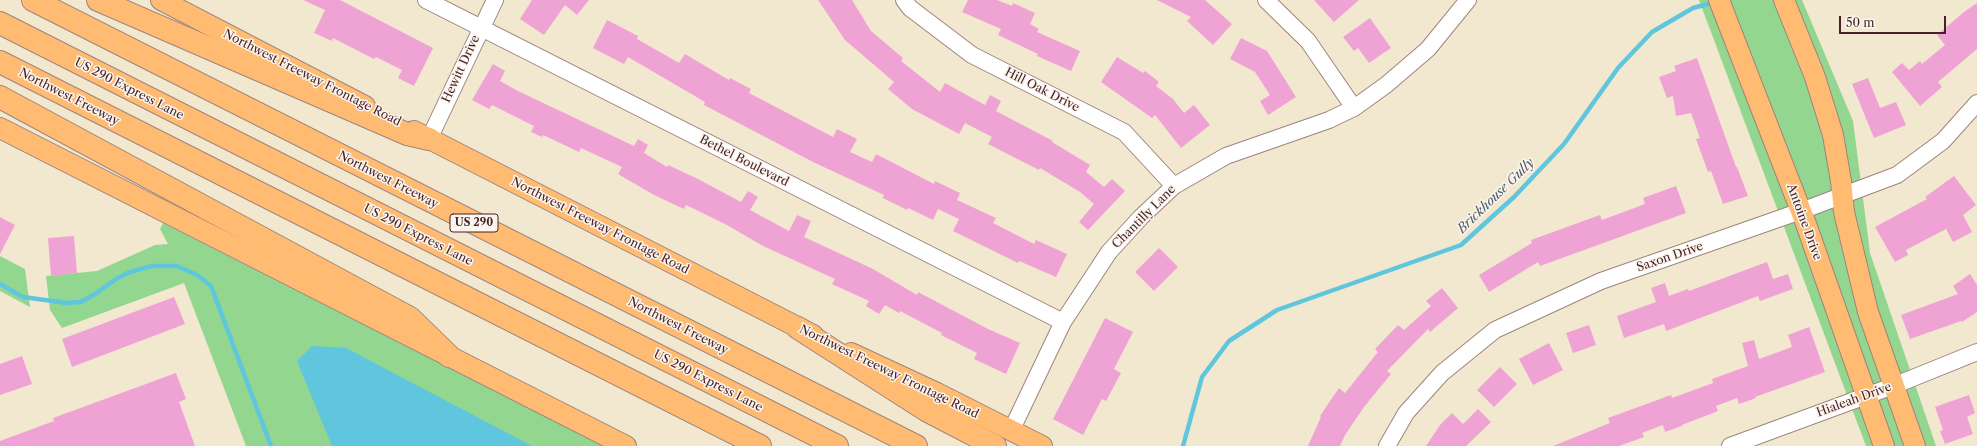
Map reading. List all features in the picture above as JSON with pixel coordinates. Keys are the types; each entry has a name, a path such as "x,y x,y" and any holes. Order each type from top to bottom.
{"highway":[{"name":"Northwest Freeway","path":"32,0 916,446"},
{"path":"98,0 407,134 429,139"},
{"name":"US 290 Express Lane","path":"0,24 837,446"},
{"name":"Northwest Freeway","path":"0,62 760,446"},
{"path":"0,97 410,318 449,356"},
{"path":"798,328 926,410 995,446"}],"main road":[{"name":"Northwest Freeway Frontage Road","path":"161,0 798,328 937,393 1042,446"},
{"name":"Antoine Drive","path":"1719,0 1801,211 1884,446"},
{"path":"1785,3 1815,77 1833,135 1842,196 1868,312 1915,446"},
{"path":"0,128 626,446"}],"street":[{"name":"Bethel Boulevard","path":"426,0 1063,322"},
{"name":"Hewitt Drive","path":"429,139 495,0"},
{"name":"Hill Oak Drive","path":"904,0 910,8 972,55 1124,132 1174,186"},
{"path":"1266,0 1308,41 1354,108"},
{"name":"Chantilly Lane","path":"1011,431 1063,322 1109,252 1141,217 1174,186 1226,156 1329,120 1354,108 1386,85 1428,49 1468,0"},
{"name":"Saxon Drive","path":"1387,446 1406,413 1442,373 1495,330 1601,281 1801,211 1897,175 1943,141 1977,103"},
{"name":"Hialeah Drive","path":"1730,446 1893,386 1977,352"}],"green space":[{"path":"1699,0 1802,0 1853,121 1870,253 1936,446 1866,446"},
{"path":"163,223 603,446 246,446 184,283 62,328 50,310 46,276 97,271 155,245 168,244 160,229"},
{"path":"0,256 25,269 30,307 0,291"}],"water":[{"path":"312,346 346,348 532,446 332,446 297,361"}],"building":[{"path":"303,0 340,0 433,48 414,86 398,78 402,70 376,57 374,59 333,38 332,41 314,33 325,10"},
{"path":"532,0 589,0 577,15 565,5 544,35 520,19"},
{"path":"818,0 852,0 871,31 903,58 901,61 940,92 945,83 985,105 990,95 1001,101 996,111 1053,141 1052,142 1090,165 1086,172 1104,187 1112,179 1125,191 1088,230 1079,222 1094,204 1080,192 1040,168 1039,170 988,144 992,137 965,123 959,134 912,109 888,89 894,82 845,40"},
{"path":"968,0 997,0 1012,6 1013,3 1035,13 1030,24 1039,29 1037,32 1080,51 1071,71 1037,56 1038,54 998,35 1001,29 962,12"},
{"path":"1157,0 1205,0 1232,24 1213,45 1187,21 1191,17"},
{"path":"1314,0 1359,0 1334,22"},
{"path":"1977,3 1977,49 1938,82 1942,87 1920,106 1892,72 1902,63 1909,70 1920,61 1922,64 1945,45 1937,35"},
{"path":"1370,18 1391,48 1369,63 1358,48 1354,51 1343,37"},
{"path":"607,20 638,36 637,39 679,63 685,54 729,80 730,78 751,89 749,93 833,137 837,129 857,139 850,152 872,162 876,154 934,184 935,181 960,193 957,200 996,218 993,223 1034,244 1036,240 1067,254 1056,277 1019,261 1018,263 953,231 959,219 938,209 933,220 908,208 907,210 883,198 884,195 813,162 704,105 705,102 628,57 624,64 593,48"},
{"path":"1241,38 1267,51 1296,97 1268,115 1260,101 1270,95 1255,72 1230,59"},
{"path":"1117,57 1143,73 1145,71 1159,82 1156,86 1173,99 1184,113 1194,105 1210,125 1181,148 1155,115 1152,118 1101,82"},
{"path":"1697,58 1736,167 1748,196 1723,204 1711,171 1708,172 1696,139 1700,138 1691,113 1676,116 1673,96 1667,98 1659,77 1676,71 1674,66"},
{"path":"493,64 505,71 500,81 518,91 634,146 638,139 648,145 644,153 667,167 668,165 698,179 741,202 748,191 758,197 750,210 789,231 797,215 811,221 804,237 873,269 917,295 918,292 988,329 1020,343 1006,374 974,359 977,353 941,335 942,333 900,311 899,313 885,305 879,314 866,306 869,301 832,284 835,279 763,246 727,225 686,205 684,209 654,195 618,174 622,167 581,148 579,152 543,135 542,137 531,132 534,126 492,105 489,109 472,100"},
{"path":"1868,78 1880,108 1896,102 1906,125 1874,138 1852,84"},
{"path":"1954,176 1976,205 1963,215 1972,232 1953,242 1946,229 1906,250 1908,255 1895,262 1875,227 1927,199 1925,197"},
{"path":"1676,186 1686,213 1540,266 1538,262 1489,292 1479,275 1532,243 1531,240 1600,215 1602,220 1645,204 1643,198"},
{"path":"0,217 15,225 0,254"},
{"path":"74,236 77,273 51,276 48,238"},
{"path":"1159,248 1178,267 1154,291 1135,272"},
{"path":"1767,262 1773,279 1788,274 1793,289 1760,301 1758,296 1666,331 1664,324 1624,338 1617,316 1656,302 1651,288 1665,283 1669,296 1688,289 1689,291"},
{"path":"1970,274 1977,285 1977,312 1962,322 1961,321 1910,339 1901,315 1958,294 1953,286"},
{"path":"1442,288 1458,308 1430,332 1428,329 1387,371 1391,374 1364,407 1345,435 1340,446 1308,446 1321,417 1320,416 1339,388 1345,393 1378,352 1375,349 1398,325 1404,330 1431,306 1426,301"},
{"path":"174,297 185,324 72,367 62,339"},
{"path":"1105,318 1133,332 1114,369 1121,373 1106,401 1102,399 1083,435 1053,419"},
{"path":"1589,325 1596,345 1573,353 1566,333"},
{"path":"1809,327 1825,372 1739,404 1737,398 1716,406 1718,411 1682,426 1665,432 1663,425 1642,433 1644,437 1619,446 1553,446 1610,423 1608,418 1671,395 1672,398 1713,383 1712,379 1748,366 1742,343 1754,340 1759,359 1792,347 1788,335"},
{"path":"1549,343 1563,370 1533,385 1519,359"},
{"path":"22,356 32,384 0,395 0,364"},
{"path":"1500,367 1517,384 1494,407 1477,390"},
{"path":"176,373 186,399 179,402 195,446 0,446 0,441 54,421 53,418"},
{"path":"1969,395 1975,413 1967,417 1973,434 1945,444 1940,431 1943,430 1935,407"},
{"path":"1478,409 1491,422 1466,446 1426,446 1440,425 1452,413 1463,424"}],"waterway":[{"name":"Brickhouse Gully","path":"1183,446 1202,377 1229,341 1277,310 1461,245 1514,197 1564,144 1618,68 1652,32 1693,8 1715,2"},
{"path":"0,284 23,297 67,303 81,302 116,279 130,272 152,266 177,266 197,275 211,286 271,446"}]}
